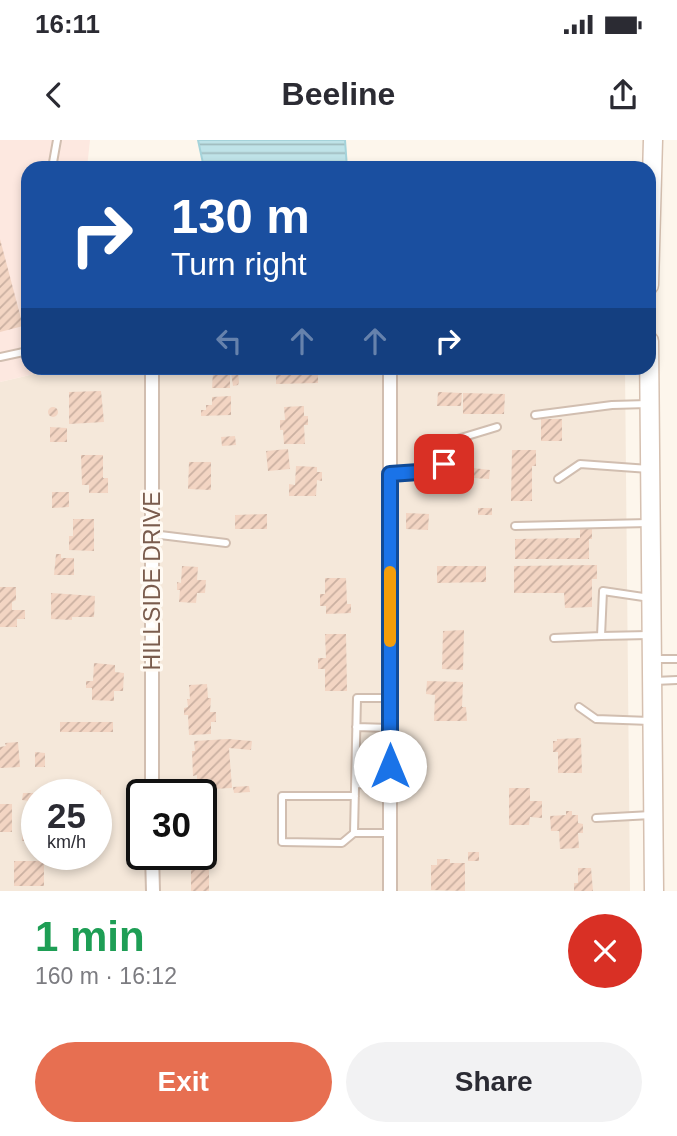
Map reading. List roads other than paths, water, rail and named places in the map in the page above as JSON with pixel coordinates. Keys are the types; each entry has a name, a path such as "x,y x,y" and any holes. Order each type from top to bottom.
{"main road":[{"path":"652,161 653,140"},
{"path":"650,375 654,891"}],"street":[{"name":"HILLSIDE DRIVE","path":"152,375 152,779"},
{"path":"390,375 390,891"},
{"path":"152,870 153,891"}],"lane":[{"path":"53,161 57,140"},
{"path":"0,357 21,352"},
{"path":"535,415 612,405 650,404"},
{"path":"390,474 433,471 444,464 454,440 497,427"},
{"path":"558,479 580,464 651,469"},
{"path":"515,526 651,523"},
{"path":"152,534 226,543"},
{"path":"601,636 603,592 652,598"},
{"path":"554,638 652,635"},
{"path":"652,659 677,659"},
{"path":"652,681 677,680"},
{"path":"354,833 357,698 390,698"},
{"path":"579,707 596,719 652,721"},
{"path":"356,727 390,728"},
{"path":"355,784 390,785"},
{"path":"355,796 282,796 282,842 342,843 354,833 390,833"},
{"path":"596,818 653,815"}],"water":[{"path":"198,140 345,140 346,161 202,161"}]}
